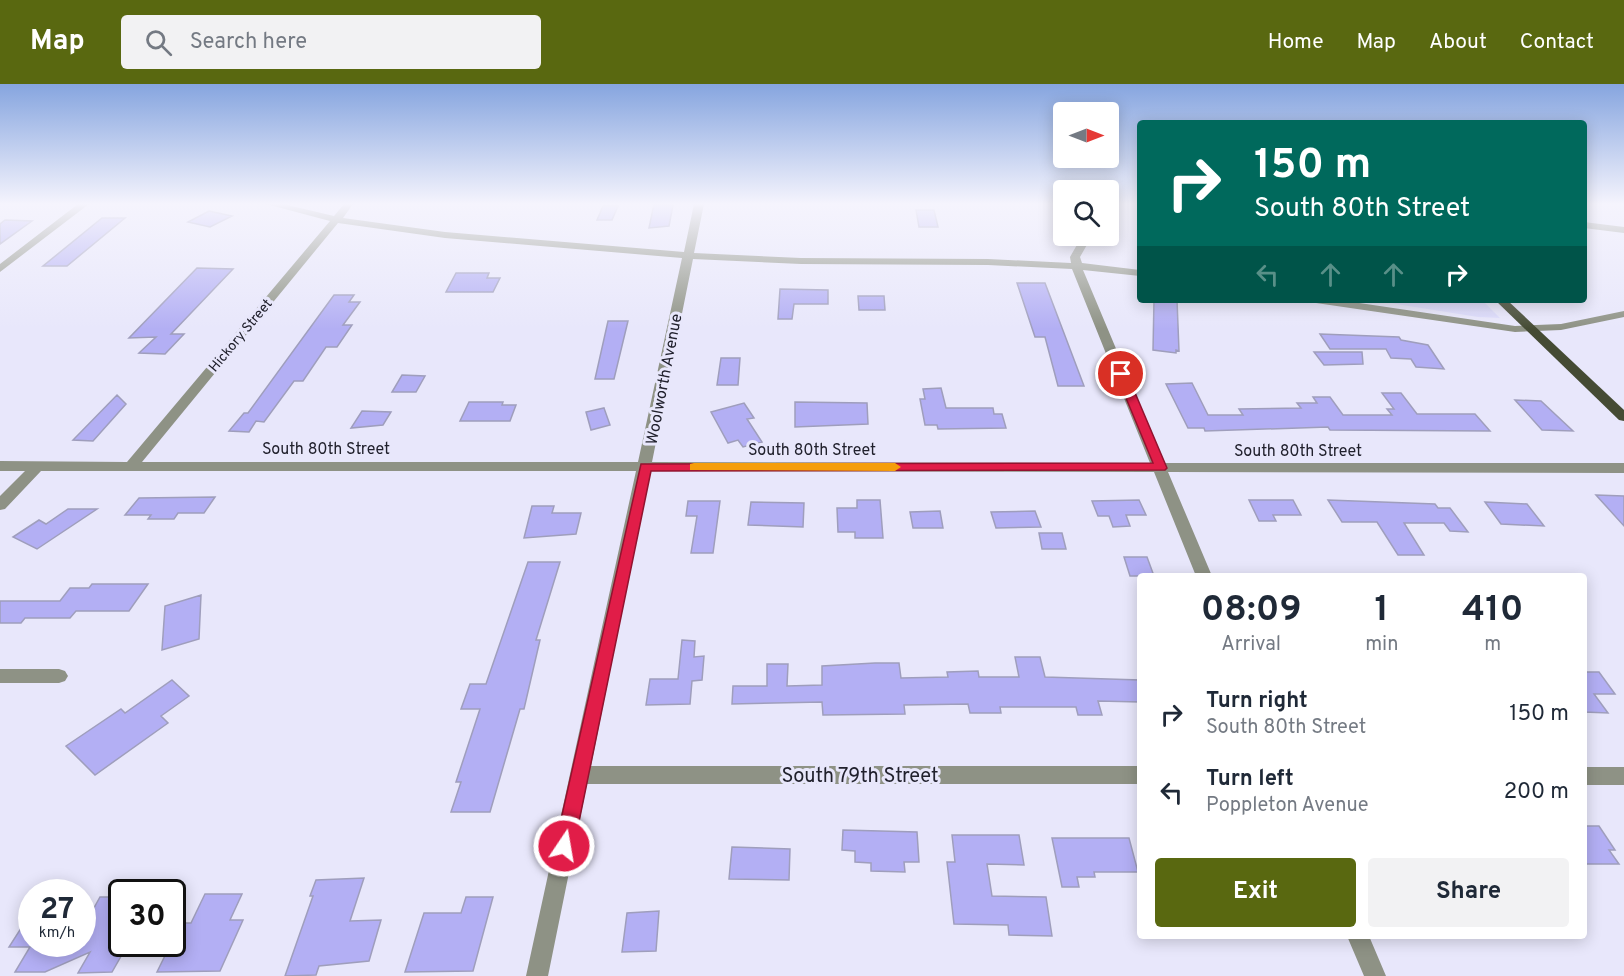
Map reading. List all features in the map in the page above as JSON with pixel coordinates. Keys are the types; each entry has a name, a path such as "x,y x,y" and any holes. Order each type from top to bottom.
{"main road":[{"path":"1504,303 1624,417"}],"street":[{"path":"0,269 31,246"},
{"name":"Hickory Street","path":"131,466 314,246"},
{"path":"559,246 688,256 812,261 1077,264 1137,273"},
{"name":"Woolworth Avenue","path":"537,976 646,467 661,379 690,246"},
{"path":"1080,246 1076,252 1077,264 1203,573"},
{"path":"1336,303 1479,325 1532,329 1571,326 1624,314"},
{"name":"South 80th Street","path":"0,466 1624,468"},
{"path":"0,505 37,466"},
{"path":"0,676 59,676"},
{"name":"South 79th Street","path":"580,775 1137,775"},
{"path":"1587,776 1624,776"},
{"path":"1359,939 1375,976"}],"shaded area":[{"path":"1390,303 1485,303 1500,318 1478,317"}],"building":[{"path":"68,246 92,246 67,266 43,266"},
{"path":"197,268 233,269 171,334 184,334 165,354 139,353 156,337 129,338"},
{"path":"456,273 489,273 487,278 500,278 493,292 446,292"},
{"path":"1017,283 1045,283 1084,386 1058,386 1045,337 1035,337"},
{"path":"780,289 828,290 828,304 794,304 792,319 778,319"},
{"path":"334,295 354,295 349,302 360,302 343,325 352,325 337,347 326,347 303,381 294,381 264,422 256,421 249,432 229,431 244,413 248,413"},
{"path":"858,296 884,296 885,310 859,310"},
{"path":"1154,303 1177,303 1179,351 1176,350 1176,353 1153,350"},
{"path":"608,321 628,321 614,379 595,379"},
{"path":"1320,334 1399,337 1401,340 1428,345 1444,369 1416,367 1411,359 1391,358 1386,349 1330,349"},
{"path":"1314,352 1362,352 1363,364 1324,365"},
{"path":"721,358 740,358 738,385 717,385"},
{"path":"402,375 425,376 416,392 392,392"},
{"path":"1192,383 1208,415 1243,415 1239,409 1301,408 1297,403 1317,403 1313,397 1330,397 1343,415 1392,415 1387,409 1394,409 1382,393 1401,393 1417,414 1475,414 1490,431 1330,430 1328,427 1205,431 1204,428 1188,428 1166,384"},
{"path":"941,388 946,408 993,408 994,414 1002,414 1006,428 938,429 937,425 925,425 920,399 925,399 923,389"},
{"path":"117,395 126,404 93,441 73,440"},
{"path":"1515,400 1541,401 1573,431 1542,430"},
{"path":"469,402 503,402 502,405 516,405 510,421 460,421"},
{"path":"795,402 867,403 868,424 795,427"},
{"path":"744,403 754,418 747,419 762,442 743,447 738,440 728,443 711,412"},
{"path":"604,408 610,425 591,430 586,412"},
{"path":"362,411 391,412 383,425 351,428"},
{"path":"1596,495 1624,496 1624,526"},
{"path":"215,497 204,513 178,513 174,519 148,519 151,515 125,515 139,498"},
{"path":"857,500 880,500 883,538 855,538 855,532 838,532 837,508 857,508"},
{"path":"1139,500 1146,515 1126,515 1130,526 1113,527 1109,516 1098,516 1092,501"},
{"path":"1249,500 1293,500 1301,515 1273,515 1276,521 1259,521"},
{"path":"1328,500 1435,504 1438,508 1450,508 1468,532 1450,531 1444,523 1404,523 1424,555 1398,555 1377,522 1342,522"},
{"path":"688,501 720,501 713,553 691,553 697,516 686,516"},
{"path":"751,502 804,503 803,527 748,525"},
{"path":"1485,502 1527,504 1544,526 1501,524"},
{"path":"532,506 554,506 552,513 581,513 576,534 524,538"},
{"path":"68,509 97,509 37,549 13,537 39,520 46,524"},
{"path":"940,511 943,528 913,528 910,512"},
{"path":"1035,511 1041,527 996,528 991,512"},
{"path":"1039,533 1062,533 1066,549 1042,549"},
{"path":"1124,557 1147,557 1153,573 1137,573 1137,576 1130,576"},
{"path":"528,562 560,562 536,640 540,640 524,709 520,709 490,812 451,812 461,782 456,782 480,709 461,709 470,684 486,684"},
{"path":"92,584 148,584 129,611 76,611 70,618 25,618 21,623 0,623 0,601 60,601 70,588 89,588"},
{"path":"201,595 199,639 162,650 165,606"},
{"path":"682,640 695,641 694,657 704,656 702,680 692,681 690,704 646,705 650,679 678,679"},
{"path":"1015,657 1040,657 1045,677 1137,680 1137,702 1098,701 1102,715 1078,715 1076,707 1000,707 1001,713 970,713 968,704 904,705 905,714 823,715 822,702 732,704 733,686 767,686 767,664 788,664 787,686 822,685 822,666 875,663 899,663 901,678 948,677 947,672 978,671 979,677 1019,677"},
{"path":"1587,672 1599,672 1615,694 1594,694 1608,713 1587,712"},
{"path":"172,680 189,696 161,716 168,723 95,775 66,746 121,709 125,713"},
{"path":"1587,826 1599,826 1615,850 1609,850 1619,864 1587,864"},
{"path":"843,830 917,832 919,862 904,862 905,872 871,871 871,863 855,862 855,851 842,850"},
{"path":"952,835 1019,835 1024,865 987,864 992,896 1046,897 1052,936 1009,935 1008,925 954,924 947,862 955,862"},
{"path":"1052,838 1129,838 1137,872 1094,872 1095,877 1077,877 1079,887 1062,887"},
{"path":"732,847 790,849 789,880 729,879"},
{"path":"364,878 350,921 381,920 369,961 319,966 316,975 285,976 313,896 310,896 316,880"},
{"path":"205,894 242,894 230,920 243,920 220,971 157,972 164,957 186,957 186,923 191,923"},
{"path":"100,897 108,897 108,957 121,957 112,972 78,973 87,957 96,957 96,904"},
{"path":"466,897 493,897 473,971 405,972 424,913 461,913"},
{"path":"659,911 656,951 622,952 627,913"},
{"path":"18,933 18,947 9,947"},
{"path":"24,957 79,957 45,972 15,972"}],"slow traffic":[{"path":"694,467 895,467"}],"route":[{"path":"564,846 646,467 1161,468 1121,374"}]}
